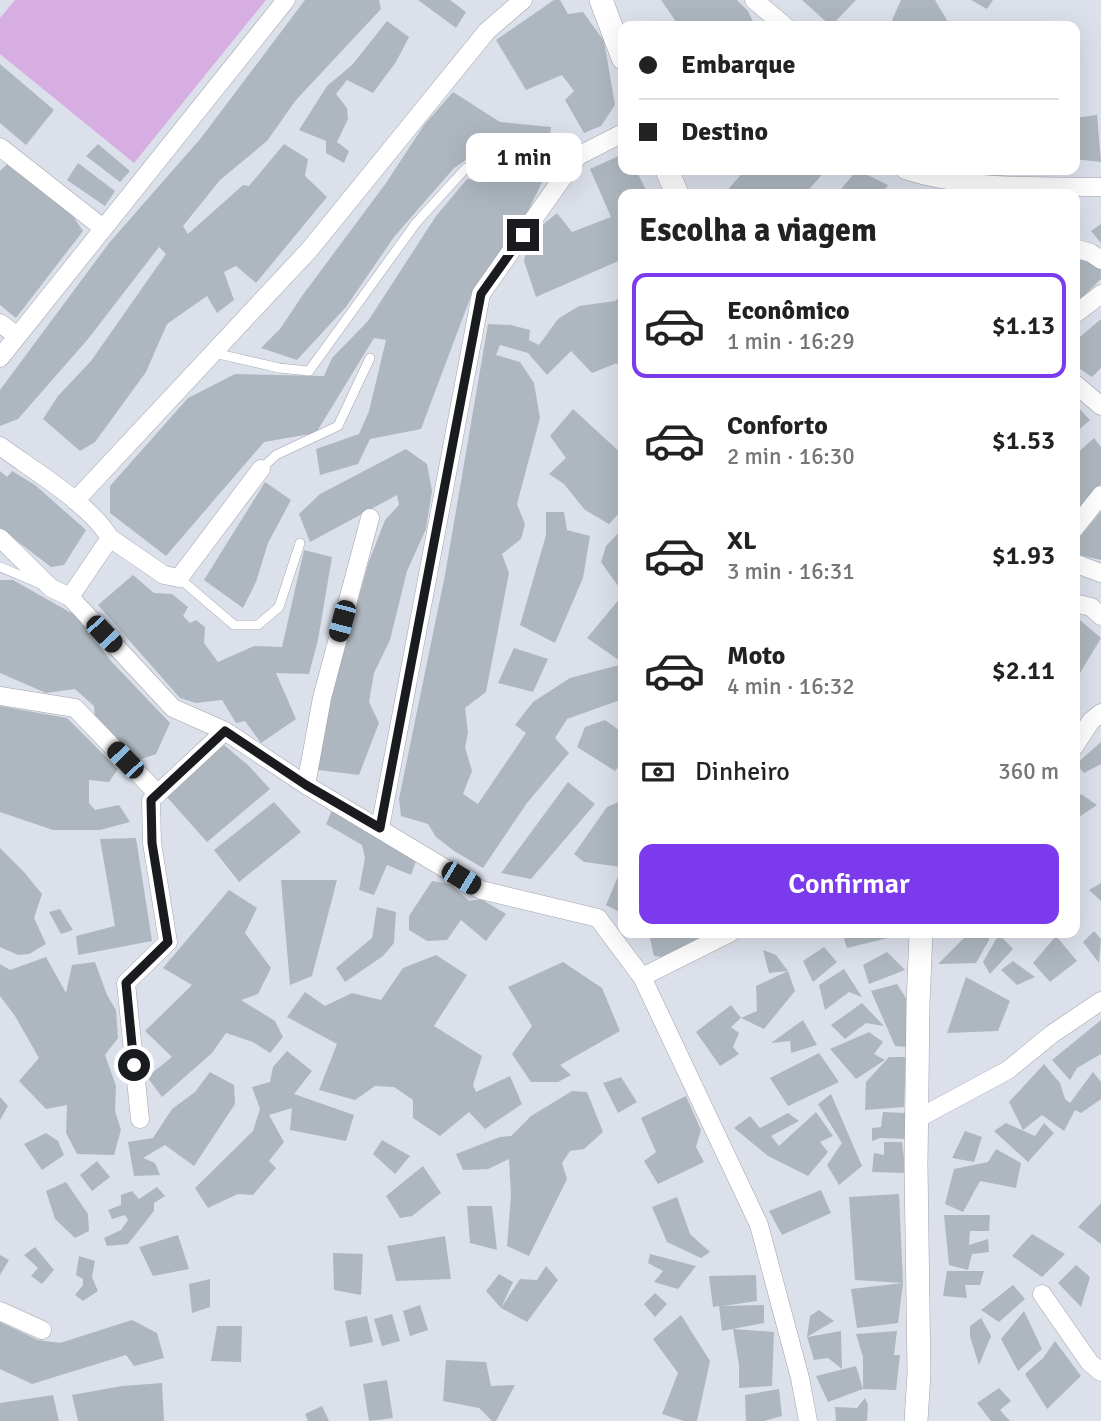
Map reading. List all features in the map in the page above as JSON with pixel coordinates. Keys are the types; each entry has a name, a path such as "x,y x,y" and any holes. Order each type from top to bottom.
{"street":[{"path":"0,358 286,0"},
{"path":"75,501 310,249 487,31 523,0"},
{"path":"601,0 617,29"},
{"path":"754,0 779,21"},
{"path":"380,828 481,294 578,156 618,136"},
{"path":"1,149 103,228"},
{"path":"924,175 964,188 999,189"},
{"path":"1056,189 1101,187"},
{"path":"1080,250 1101,260"},
{"path":"1080,310 1101,294"},
{"path":"0,323 17,336"},
{"path":"1080,388 1101,406"},
{"path":"0,446 75,501 101,523 110,538 164,575 178,578 261,469"},
{"path":"1080,521 1101,495"},
{"path":"306,785 322,698 370,519"},
{"path":"0,538 51,588 70,597 173,708 225,731 306,785 481,890 598,918 642,977 759,1226 800,1378 808,1421"},
{"path":"70,597 110,538"},
{"path":"1080,565 1101,573"},
{"path":"1080,604 1091,607 1101,616"},
{"path":"0,696 75,708 158,794"},
{"path":"1080,738 1091,721 1101,713"},
{"path":"140,1119 126,983 168,942 152,843 151,800 225,731"},
{"path":"642,977 720,938"},
{"path":"916,1421 919,1373 916,1119 918,1004 925,938"},
{"path":"916,1119 1008,1070 1052,1034 1101,1001"},
{"path":"1042,1294 1090,1363 1101,1372"},
{"path":"0,1311 43,1330"}],"lane":[{"path":"214,352 279,368 309,371 416,223 466,168 514,171"},
{"path":"261,469 276,455 338,426 370,358"},
{"path":"178,578 234,625 258,625 279,607 300,543"},
{"path":"0,567 51,588"}],"shaded area":[{"path":"15,0 266,0 134,163 0,54 0,18"}],"building":[{"path":"305,0 379,0 381,9 296,100 267,141 220,180 183,226 188,234 243,185 249,186 284,144 308,159 305,176 327,197 256,283 236,266 224,272 234,300 217,313 207,296 167,324 146,372 95,442 80,451 43,419 58,396 91,361 166,254 159,247 88,339 18,419 0,426 0,390 109,243 201,138"},
{"path":"418,0 450,0 466,12 456,28"},
{"path":"554,0 560,0 568,14 583,12 604,41 615,105 601,126 584,133 565,100 574,91 562,75 526,90 496,40"},
{"path":"661,0 737,0 748,11 753,21 676,21"},
{"path":"802,0 856,0 836,21 825,21"},
{"path":"901,0 935,0 947,21 893,21"},
{"path":"971,0 993,0 987,9"},
{"path":"387,21 409,37 396,62 373,93 347,80 336,94 347,108 348,119 337,142 349,151 344,163 326,153 326,141 299,130 327,86 352,65"},
{"path":"0,64 54,110 26,145 0,123"},
{"path":"453,92 500,122 551,127 547,164 473,155 454,168 394,237 346,307 297,360 261,348 280,329 386,183 424,125"},
{"path":"1097,115 1101,162 1080,160 1080,117"},
{"path":"98,144 130,171 120,182 86,156"},
{"path":"618,156 618,175 638,175 646,189 618,189 618,261 536,297 524,261 530,235 557,213 572,232 611,217 590,169"},
{"path":"9,162 71,213 83,231 16,318 0,305 0,171"},
{"path":"78,163 115,191 105,206 67,180"},
{"path":"741,175 822,175 809,189 728,189"},
{"path":"853,175 867,175 888,185 885,189 841,189"},
{"path":"544,178 504,250 474,288 421,429 370,439 358,464 320,475 316,449 359,434 369,411 386,340 374,338 316,433 264,442 166,556 110,513 110,486 188,398 235,374 324,376 332,358 368,321 436,216 467,179 502,181"},
{"path":"1101,224 1101,243 1091,231"},
{"path":"1080,257 1101,268 1101,279 1080,299"},
{"path":"618,298 618,366 617,363 592,373 571,351 547,375 528,353 500,345 496,355 520,362 534,383 540,418 517,504 525,524 521,539 502,554 509,573 486,692 465,708 468,733 465,747 472,771 463,794 478,804 526,733 515,725 533,702 570,678 618,665 618,701 567,719 555,738 569,753 527,803 483,868 436,837 428,824 401,816 399,799 445,575 488,324 511,325 530,330 529,340 539,345 558,319 579,306"},
{"path":"1101,319 1101,368 1092,377 1080,369 1080,337"},
{"path":"573,409 618,450 618,514 609,524 585,510 564,484 549,474 566,458 550,436"},
{"path":"1080,409 1090,420 1080,429"},
{"path":"1094,438 1101,447 1101,484 1097,493 1080,508 1080,451"},
{"path":"406,449 427,464 432,491 426,529 407,571 390,640 374,673 369,702 379,723 359,775 318,770 331,698 368,564 385,520 399,505 397,495 310,542 299,514 320,494"},
{"path":"0,471 7,477 12,471 35,485 86,530 64,565 51,567 0,528"},
{"path":"265,482 291,500 268,543 256,582 243,608 204,580"},
{"path":"1101,511 1101,560 1080,555 1080,537"},
{"path":"546,512 564,512 567,530 590,536 583,578 555,643 520,625 546,535"},
{"path":"618,533 618,586 601,562 606,546"},
{"path":"304,550 332,557 318,640 309,674 276,673 296,719 261,743 245,721 236,723 222,700 196,703 180,698 98,605 133,575 154,593 172,594 188,607 183,616 190,623 196,620 205,627 204,643 218,662 254,646 282,647"},
{"path":"0,580 13,580 75,615 111,661 170,723 156,754 139,760 95,717 94,706 75,689 46,693 0,673"},
{"path":"618,601 618,660 587,638"},
{"path":"1080,620 1101,638 1080,673"},
{"path":"514,648 548,659 533,692 498,683"},
{"path":"0,706 67,718 118,769 109,782 89,780 89,803 95,810 119,805 130,822 100,830 53,830 0,812"},
{"path":"605,720 618,729 618,768 615,771 577,747 585,727"},
{"path":"1101,742 1101,764 1084,773 1080,768 1080,760"},
{"path":"224,745 249,766 270,789 207,842 166,796"},
{"path":"568,782 595,804 531,879 501,873"},
{"path":"1080,795 1097,805 1080,816"},
{"path":"274,802 301,832 239,882 214,850"},
{"path":"618,802 618,866 584,862 574,854 607,807"},
{"path":"332,810 416,861 411,875 387,865 374,895 359,890 365,858 362,845 326,824"},
{"path":"136,838 152,941 78,955 76,936 115,926 100,839"},
{"path":"0,848 42,894 34,918 46,944 29,954 18,955 0,947"},
{"path":"618,876 618,911 606,905"},
{"path":"281,880 337,880 312,976 290,985"},
{"path":"432,881 451,884 469,901 481,899 506,914 486,941 461,920 447,940 427,941 409,930 409,916"},
{"path":"1101,883 1101,901 1089,890"},
{"path":"229,890 257,908 245,933 271,968 258,994 241,1000 275,1021 283,1037 270,1053 253,1042 226,1033 212,1053 162,1097 147,1077 172,1057 145,1031 192,985 163,968"},
{"path":"377,907 396,912 394,943 383,956 345,982 336,968 372,938"},
{"path":"60,909 73,930 61,934 49,912"},
{"path":"1094,931 1101,939 1099,963 1083,942"},
{"path":"650,938 699,938 663,957 654,956"},
{"path":"844,938 888,938 847,948"},
{"path":"964,938 989,938 976,963 938,964"},
{"path":"997,938 1003,938 1013,949 990,974 983,962"},
{"path":"1054,938 1058,938 1077,961 1050,982 1033,963"},
{"path":"824,947 837,962 813,982 803,961"},
{"path":"763,950 776,955 788,971 769,973"},
{"path":"887,952 905,970 869,984 863,965"},
{"path":"436,955 467,975 434,1026 482,1056 473,1085 476,1092 510,1076 522,1104 485,1129 469,1112 440,1136 413,1118 413,1100 394,1087 375,1086 355,1100 319,1090 337,1044 287,1017 305,992 325,1006 352,993 381,1000 403,968"},
{"path":"46,957 66,993 72,965 95,962 107,995 116,1010 118,1038 105,1055 116,1086 115,1111 121,1130 114,1155 77,1154 66,1133 67,1105 46,1109 19,1081 39,1058 0,996 0,964 10,970"},
{"path":"1013,961 1035,977 1017,985 1001,970"},
{"path":"563,962 602,988 620,1031 560,1065 571,1075 558,1082 531,1082 512,1054 532,1026 508,987"},
{"path":"844,969 862,997 849,992 825,1010 819,985"},
{"path":"788,971 795,991 764,1029 741,1018 757,1011 756,986"},
{"path":"966,977 1010,1001 998,1031 947,1033"},
{"path":"897,984 909,1003 909,1047 895,1046 871,991"},
{"path":"862,1003 884,1026 866,1023 845,1039 831,1025"},
{"path":"731,1005 741,1018 731,1027 739,1033 733,1047 739,1054 720,1066 696,1032"},
{"path":"803,1020 817,1045 791,1053 790,1041 771,1043"},
{"path":"1101,1020 1101,1054 1077,1068 1070,1080 1052,1060"},
{"path":"869,1032 883,1042 874,1054 885,1060 856,1079 830,1049"},
{"path":"287,1051 312,1071 294,1094 354,1115 346,1141 290,1130 292,1108 269,1115 284,1142 269,1161 276,1168 253,1195 238,1194 208,1208 195,1188 253,1131 260,1109 252,1087 270,1082 273,1067"},
{"path":"819,1053 839,1082 788,1106 770,1078"},
{"path":"889,1057 906,1057 904,1107 865,1110 866,1082"},
{"path":"1044,1064 1060,1083 1065,1099 1070,1103 1093,1072 1101,1082 1101,1099 1081,1113 1075,1110 1064,1131 1042,1115 1023,1130 1009,1102"},
{"path":"210,1072 234,1085 235,1104 194,1166 165,1145 143,1158 155,1163 160,1175 134,1176 128,1142 153,1138 172,1109 195,1092"},
{"path":"621,1077 637,1102 618,1113 603,1083"},
{"path":"572,1091 587,1092 603,1132 584,1149 570,1151 562,1163 567,1179 529,1256 507,1246 511,1195 509,1159 488,1169 463,1170 456,1154 500,1137 511,1136 531,1116"},
{"path":"831,1094 862,1166 839,1185 827,1165 842,1143 818,1104"},
{"path":"686,1096 701,1130 696,1147 704,1162 658,1184 644,1161 656,1152 641,1118"},
{"path":"0,1097 8,1106 0,1120"},
{"path":"816,1112 833,1136 820,1142 828,1152 808,1176 768,1156 734,1128 750,1116 760,1128 788,1113 799,1121 771,1136 779,1146"},
{"path":"883,1112 905,1113 908,1139 880,1138 872,1141 872,1128 881,1127"},
{"path":"1006,1123 1035,1136 1044,1123 1054,1133 1028,1162 994,1131"},
{"path":"965,1131 982,1137 974,1162 952,1158"},
{"path":"46,1133 58,1141 64,1155 42,1170 24,1144"},
{"path":"382,1140 410,1156 395,1174 373,1154"},
{"path":"884,1142 902,1142 906,1173 872,1172 874,1153 884,1155"},
{"path":"996,1149 1021,1163 1016,1188 980,1181 963,1212 945,1204 954,1169 988,1162"},
{"path":"97,1161 110,1177 92,1191 80,1175"},
{"path":"423,1166 441,1193 412,1216 400,1218 386,1196"},
{"path":"66,1182 88,1214 89,1231 75,1238 55,1219 46,1191"},
{"path":"157,1187 165,1196 154,1203 154,1211 128,1244 107,1246 104,1238 121,1230 128,1220 125,1215 112,1219 108,1210 121,1205 121,1195 132,1191 139,1199"},
{"path":"821,1190 831,1213 782,1235 769,1211"},
{"path":"899,1194 903,1283 855,1280 849,1197"},
{"path":"677,1197 690,1234 710,1252 701,1258 667,1242 652,1207"},
{"path":"1101,1203 1101,1244 1078,1227"},
{"path":"467,1206 492,1206 497,1250 470,1243"},
{"path":"944,1215 990,1215 989,1231 970,1231 969,1245 988,1239 989,1252 972,1254 968,1270 949,1265"},
{"path":"1032,1234 1065,1254 1042,1277 1012,1256"},
{"path":"178,1235 189,1269 153,1276 139,1247"},
{"path":"445,1236 451,1279 396,1281 387,1246"},
{"path":"35,1247 54,1270 42,1284 31,1276 38,1268 24,1255"},
{"path":"333,1253 363,1254 361,1295 334,1290"},
{"path":"650,1254 696,1266 678,1289 654,1282 663,1271 648,1263"},
{"path":"0,1255 9,1260 0,1275"},
{"path":"79,1256 95,1261 92,1277 98,1291 83,1301 75,1295 83,1285 83,1279 76,1275"},
{"path":"1076,1265 1090,1277 1081,1307 1058,1283"},
{"path":"546,1266 558,1280 527,1322 501,1308 520,1279 537,1280"},
{"path":"947,1271 984,1271 980,1285 965,1285 967,1298 943,1296"},
{"path":"499,1274 513,1282 501,1308 486,1291"},
{"path":"756,1275 757,1301 723,1306 764,1305 764,1323 722,1331 719,1306 713,1307 709,1276"},
{"path":"210,1279 210,1307 192,1313 189,1284"},
{"path":"903,1283 898,1323 857,1328 851,1289"},
{"path":"1013,1285 1025,1299 999,1322 981,1310"},
{"path":"655,1293 667,1304 655,1317 644,1304"},
{"path":"420,1305 428,1330 410,1336 403,1311"},
{"path":"819,1310 834,1321 807,1337 810,1316"},
{"path":"1024,1311 1042,1349 1018,1371 1001,1339"},
{"path":"392,1314 400,1341 382,1346 374,1319"},
{"path":"681,1315 710,1361 697,1421 684,1421 662,1414 678,1373 653,1339"},
{"path":"367,1316 373,1342 350,1347 345,1321"},
{"path":"981,1318 991,1336 979,1365 970,1337 970,1326"},
{"path":"132,1320 157,1333 164,1358 134,1366 126,1355 32,1384 0,1369 0,1322 38,1340 60,1343"},
{"path":"217,1326 242,1326 241,1362 211,1361"},
{"path":"733,1329 774,1332 772,1386 739,1388 739,1365"},
{"path":"841,1331 842,1369 828,1358 814,1360 807,1337"},
{"path":"897,1331 894,1355 900,1355 896,1390 863,1389 863,1357 856,1334"},
{"path":"1055,1341 1081,1376 1047,1409 1025,1374 1043,1358"},
{"path":"446,1360 486,1362 491,1386 515,1385 496,1421 492,1421 479,1408 443,1401"},
{"path":"856,1366 863,1389 828,1402 816,1376"},
{"path":"387,1380 393,1418 369,1421 363,1384"},
{"path":"162,1383 164,1421 78,1421 72,1395 122,1386"},
{"path":"999,1388 1011,1401 1000,1410 1010,1421 991,1421 977,1403"},
{"path":"779,1389 782,1416 764,1421 746,1421 745,1395"},
{"path":"53,1395 59,1421 0,1421 0,1403"},
{"path":"865,1398 868,1405 867,1421 836,1421 835,1407 857,1408"},
{"path":"322,1406 329,1421 308,1421 305,1414"}],"route":[{"path":"134,1065 126,983 168,942 152,843 151,800 225,731 306,785 380,828 481,294 523,235"}]}
